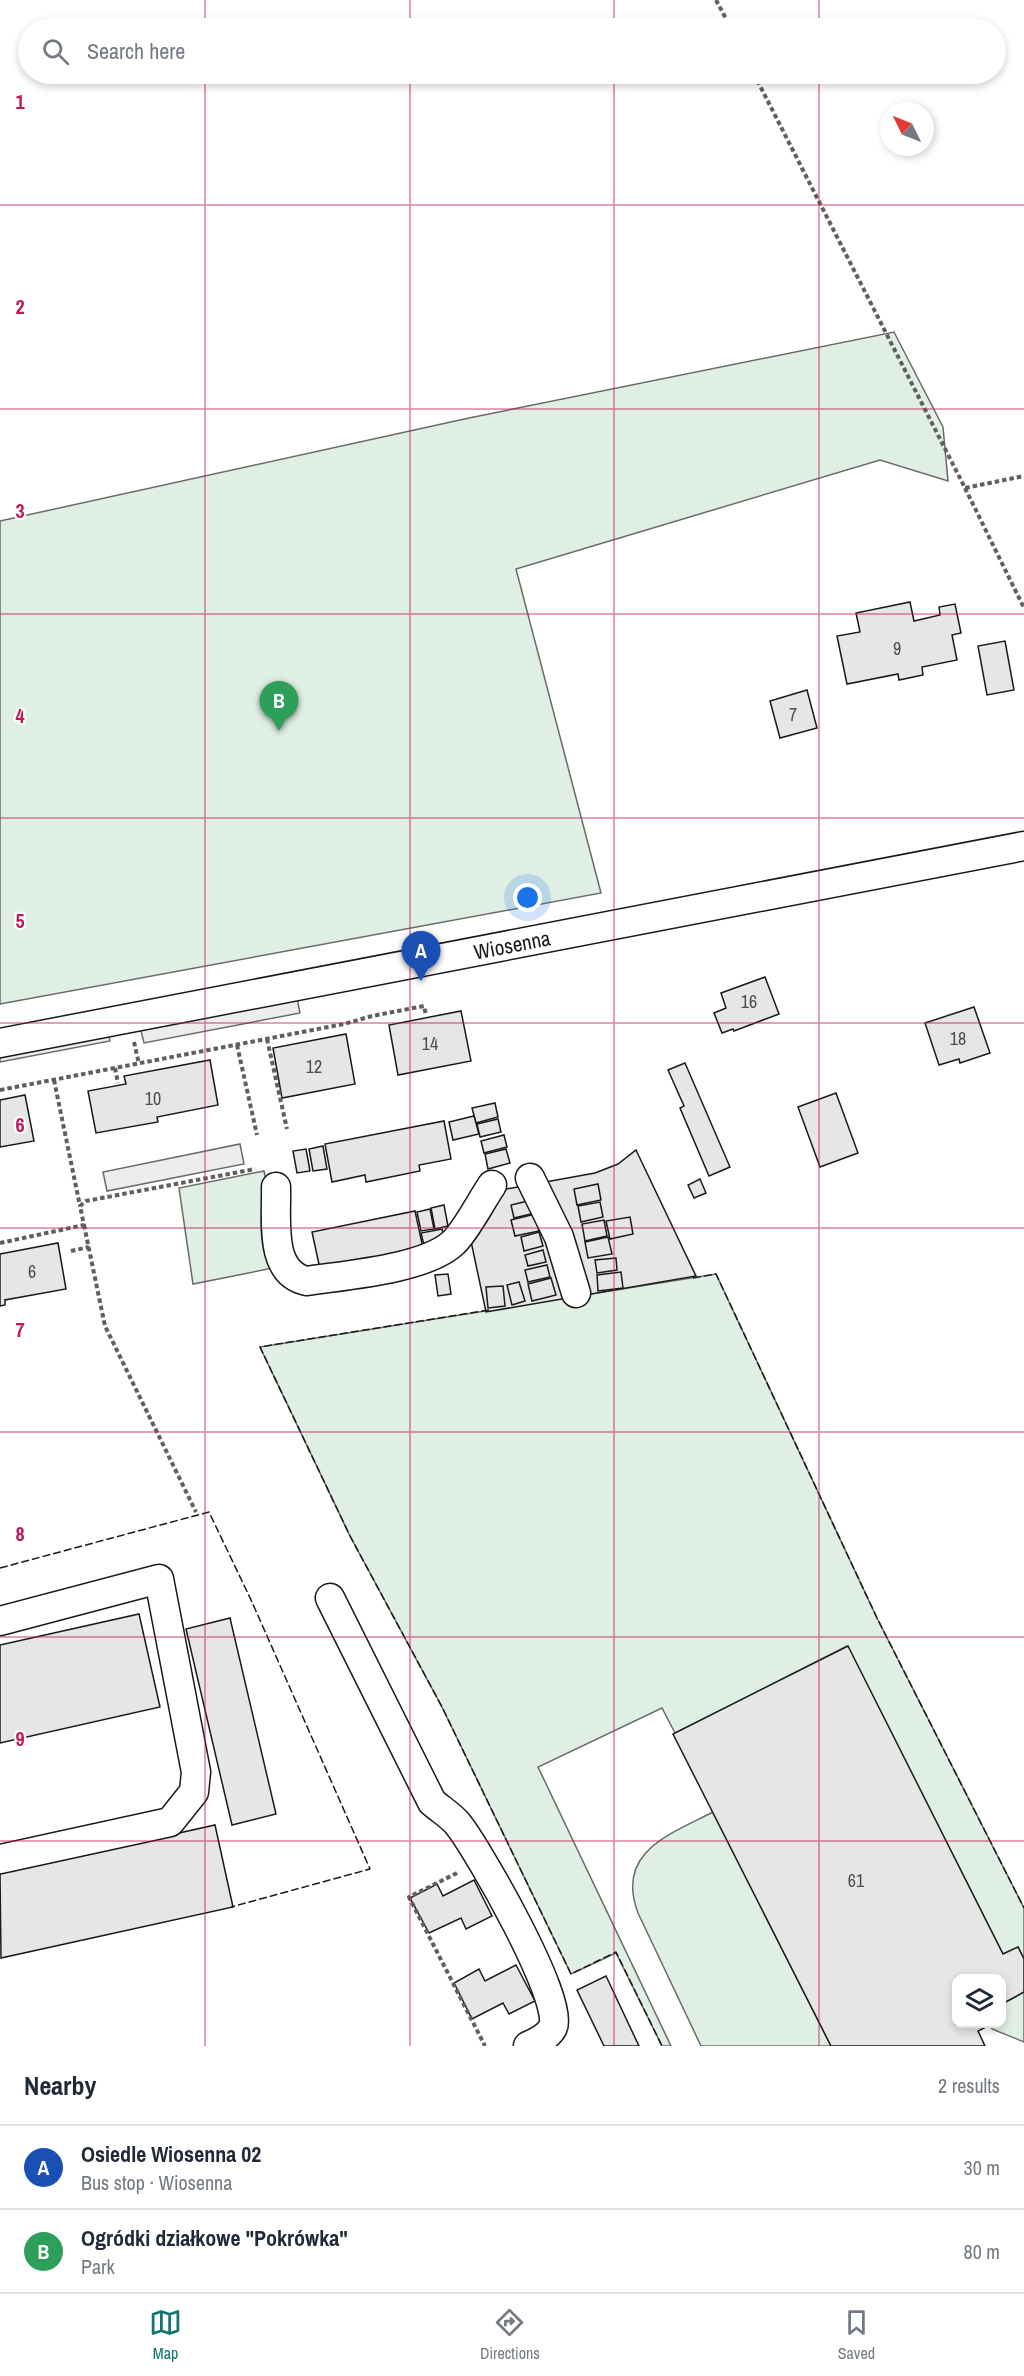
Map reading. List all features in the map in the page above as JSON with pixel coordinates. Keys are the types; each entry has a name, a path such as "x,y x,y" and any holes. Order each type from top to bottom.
{"street":[{"name":"Wiosenna","path":"0,1043 1024,846"},
{"path":"268,1178 282,1261 290,1273 298,1279 308,1281 400,1265 427,1258 442,1251 455,1241 492,1185"},
{"path":"530,1178 560,1236 576,1293"},
{"path":"0,1621 159,1578 196,1772 194,1792 170,1822 0,1859"},
{"path":"330,1598 432,1802 456,1822 482,1861 536,1965 552,2002 553,2028 528,2046"}],"path":[{"path":"716,0 726,18"},
{"path":"759,84 1024,608"},
{"path":"965,488 1024,476"},
{"path":"0,1090 237,1045 424,1006 426,1015"},
{"path":"133,1039 139,1064"},
{"path":"267,1039 287,1129"},
{"path":"237,1045 257,1135"},
{"path":"115,1068 118,1083"},
{"path":"54,1080 105,1326 196,1512"},
{"path":"80,1206 86,1201 268,1178"},
{"path":"0,1244 84,1225"},
{"path":"72,1251 89,1247"},
{"path":"482,1861 409,1898 485,2046"}],"green space":[{"path":"894,332 943,427 948,481 880,460 516,569 601,893 0,1004 0,521 469,418"},
{"path":"264,1171 271,1205 273,1268 193,1284 179,1188"},
{"path":"716,1274 877,1618 1024,1908 1024,1959 1018,1947 1003,1954 847,1646 675,1733 662,1708 538,1767 671,2046 662,2046 616,1953 571,1974 442,1707 350,1536 260,1347"},
{"path":"713,1812 831,2046 701,2046 638,1913 633,1892 634,1875 640,1860 650,1848 679,1829"},
{"path":"1024,1992 1024,2042 992,2028 1006,2028 1006,2002"}],"shaded area":[{"path":"296,993 300,1013 144,1043 139,1023"},
{"path":"108,1032 110,1041 0,1062 0,1053"},
{"path":"240,1144 244,1164 107,1191 103,1172"}],"building":[{"path":"910,602 914,621 940,615 939,607 955,604 961,633 952,635 957,660 922,667 923,675 899,680 898,674 847,684 837,636 860,632 856,613"},
{"path":"1005,641 1014,690 987,695 978,646"},
{"path":"807,690 817,728 780,738 770,701"},
{"path":"765,977 779,1014 734,1031 733,1029 722,1033 714,1013 726,1008 721,993"},
{"path":"974,1007 990,1053 960,1063 959,1059 939,1065 925,1023"},
{"path":"461,1011 471,1061 398,1075 389,1025"},
{"path":"346,1034 355,1084 282,1098 273,1048"},
{"path":"210,1060 218,1105 157,1117 158,1122 96,1133 88,1091 126,1084 124,1076"},
{"path":"685,1063 730,1167 709,1176 680,1108 684,1106 668,1070"},
{"path":"836,1093 858,1153 820,1167 798,1107"},
{"path":"25,1095 34,1141 0,1147 0,1100"},
{"path":"495,1103 498,1117 476,1123 472,1108"},
{"path":"474,1116 479,1134 453,1140 449,1122"},
{"path":"498,1119 501,1132 480,1137 477,1124"},
{"path":"444,1121 451,1159 419,1165 420,1171 366,1182 365,1175 332,1182 325,1144"},
{"path":"504,1135 507,1147 484,1153 481,1141"},
{"path":"323,1146 327,1169 313,1171 309,1149"},
{"path":"306,1149 310,1171 297,1173 293,1151"},
{"path":"506,1149 510,1163 488,1169 485,1154"},
{"path":"636,1150 696,1276 486,1312 469,1232 495,1191 595,1173 618,1164"},
{"path":"700,1179 706,1193 694,1198 688,1185"},
{"path":"598,1184 601,1200 577,1205 574,1189"},
{"path":"532,1200 535,1213 514,1218 511,1205"},
{"path":"600,1202 603,1217 581,1222 578,1206"},
{"path":"444,1205 448,1226 435,1229 431,1208"},
{"path":"430,1209 434,1229 421,1231 417,1212"},
{"path":"415,1211 423,1248 320,1269 312,1232"},
{"path":"535,1214 539,1231 515,1236 511,1220"},
{"path":"630,1217 633,1234 610,1239 606,1221"},
{"path":"604,1220 607,1236 585,1241 582,1224"},
{"path":"442,1229 445,1241 424,1245 421,1233"},
{"path":"539,1232 543,1246 524,1251 521,1237"},
{"path":"608,1237 612,1254 588,1258 585,1242"},
{"path":"58,1243 66,1289 5,1300 5,1305 0,1306 0,1254"},
{"path":"543,1250 546,1262 528,1266 525,1255"},
{"path":"616,1258 617,1270 597,1273 595,1260"},
{"path":"547,1265 550,1277 528,1282 525,1270"},
{"path":"621,1272 623,1288 598,1291 597,1275"},
{"path":"448,1274 451,1294 438,1296 435,1275"},
{"path":"551,1278 556,1295 532,1301 528,1284"},
{"path":"519,1282 525,1301 512,1305 507,1285"},
{"path":"503,1286 505,1306 488,1308 486,1287"},
{"path":"139,1614 160,1707 0,1743 0,1645"},
{"path":"230,1618 276,1814 232,1825 186,1629"},
{"path":"848,1646 1003,1954 1018,1947 1024,1959 1024,1992 1006,2002 1006,1974 952,1974 952,2028 984,2028 978,2031 985,2046 831,2046 673,1734"},
{"path":"215,1825 233,1907 1,1958 0,1873"},
{"path":"474,1880 492,1916 466,1929 461,1918 429,1933 410,1898 437,1884 443,1896"},
{"path":"516,1965 535,2001 509,2014 503,2003 472,2019 454,1983 479,1969 485,1981"},
{"path":"606,1976 639,2046 604,2046 577,1990"}],"fence":[{"path":"693,1278 716,1274 877,1618 1024,1908"},
{"path":"489,1310 260,1347 350,1536 442,1707 571,1974 616,1952 662,2046"},
{"path":"0,1568 209,1512 252,1602 370,1869 231,1907"}],"place":[{"name":"Ogródki działkowe \"Pokrówka\"","path":"279,731"},
{"name":"Osiedle Wiosenna 02","path":"421,981"}]}
